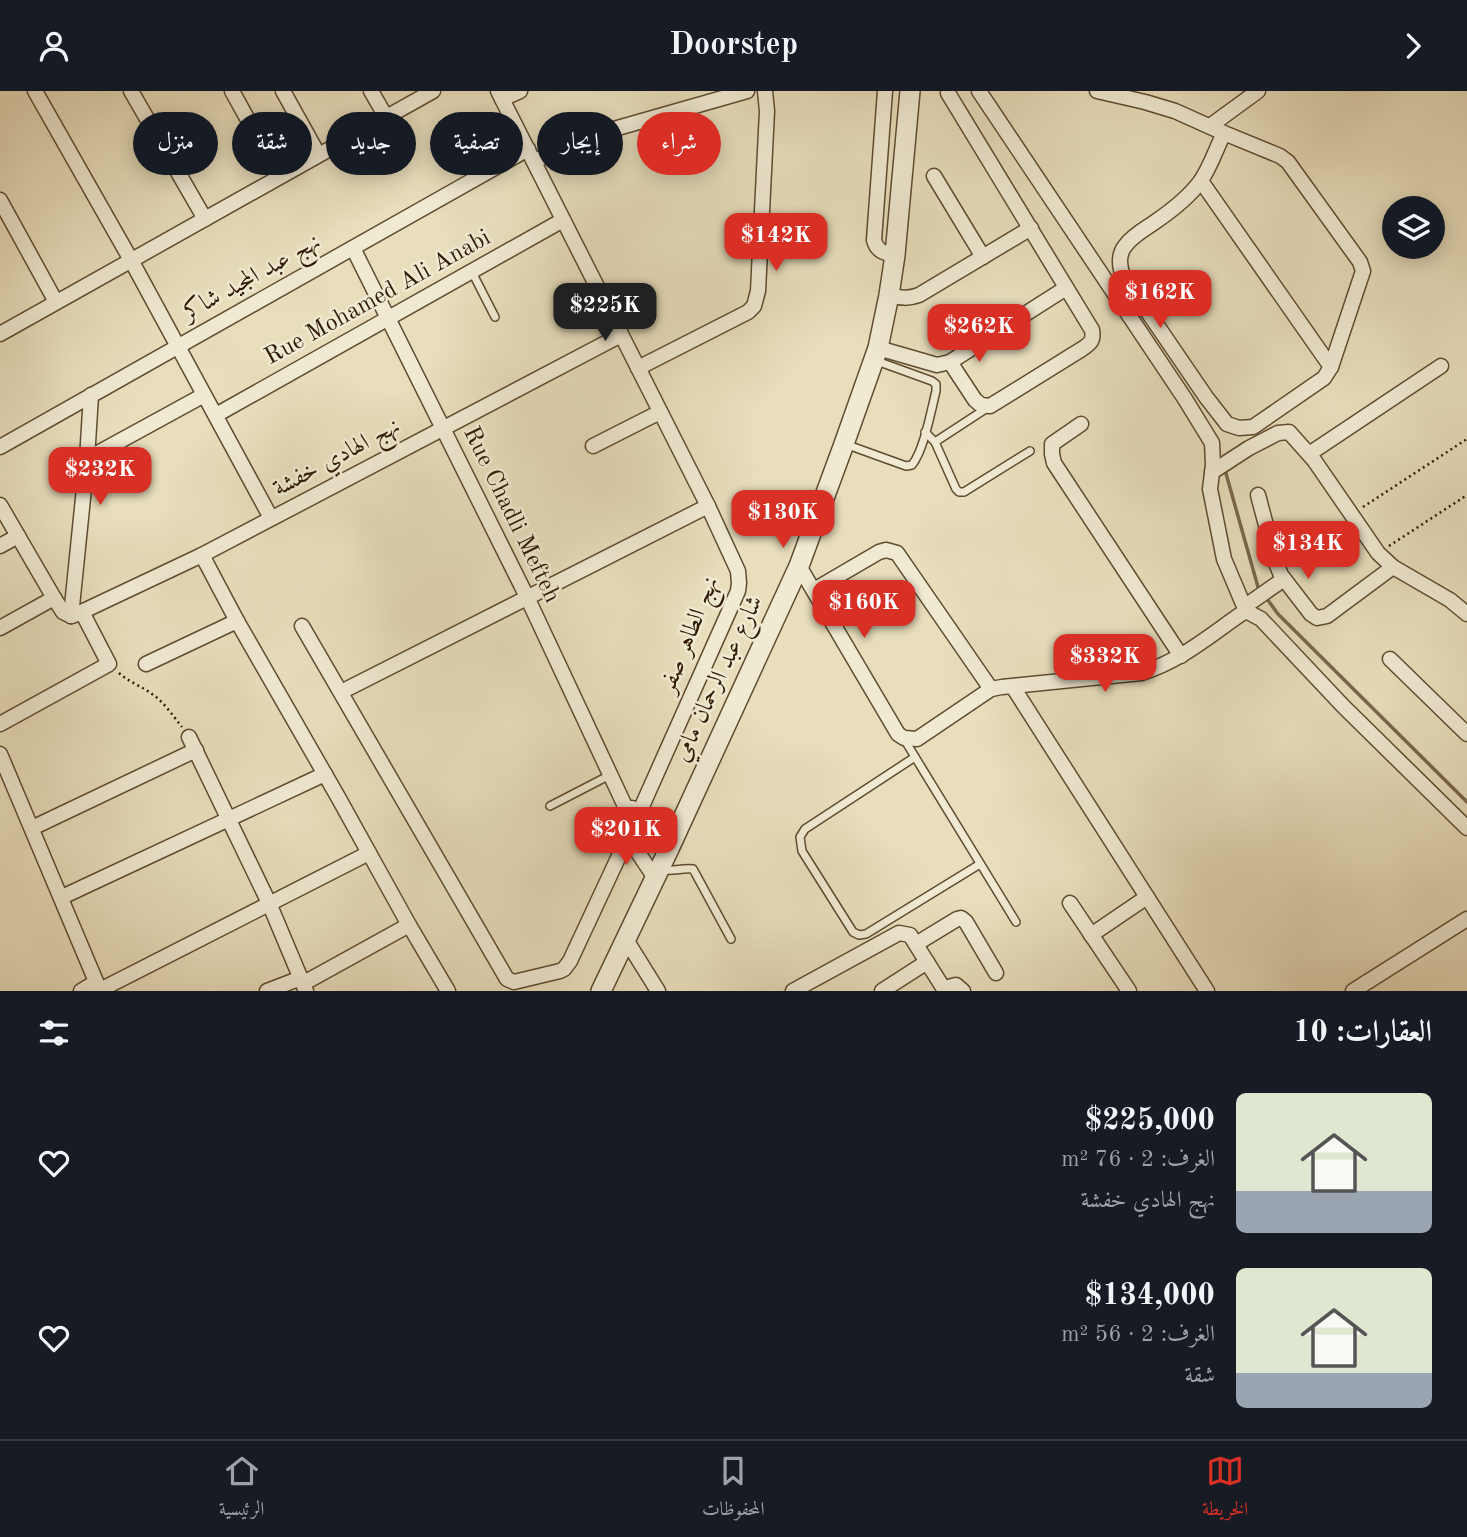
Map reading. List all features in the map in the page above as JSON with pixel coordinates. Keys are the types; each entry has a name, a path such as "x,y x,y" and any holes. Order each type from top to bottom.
{"street":[{"path":"35,91 131,260 271,518"},
{"path":"131,91 205,219"},
{"path":"232,91 279,176"},
{"path":"283,91 318,154"},
{"path":"371,91 383,112"},
{"path":"395,112 433,91"},
{"path":"500,95 520,91"},
{"name":"نهج عبد المجيد شاكر","path":"0,447 353,247 531,155 747,91"},
{"path":"638,368 748,312 754,306 758,291 768,111 765,91"},
{"path":"885,91 874,240 880,251 895,255"},
{"name":"شارع عبد الرحمان مامي","path":"601,991 799,565 876,354 890,295 910,91"},
{"path":"979,91 1212,443 1210,489 1224,559 1245,609 1261,619 1342,706 1467,828"},
{"path":"1097,91 1175,111 1280,156 1360,262 1363,271 1360,282 1331,367 1324,378 1253,427 1239,428 1227,424 1120,268 1120,256 1124,247 1185,198 1201,181 1224,133"},
{"path":"1210,126 1258,91"},
{"path":"948,93 1031,227 1092,330 1093,337 1091,343 990,406 981,405 975,400 950,362"},
{"name":"نهج الطاهر صفر","path":"341,692 507,979 514,982 560,971 570,961 738,591 738,571 708,506 500,95"},
{"path":"0,334 326,150"},
{"path":"934,176 983,257"},
{"path":"1201,181 1331,367"},
{"path":"0,199 56,302"},
{"name":"Rue Mohamed Ali Anabi","path":"216,415 563,220"},
{"path":"890,295 911,298 919,295 1031,227"},
{"name":"Rue Chadli Mefteh","path":"353,247 527,597 624,804"},
{"path":"876,354 937,365 950,362 1066,288"},
{"name":"نهج الهادي خفشة","path":"76,614 202,555 621,335"},
{"path":"1309,454 1441,366"},
{"path":"0,724 109,664 76,614 91,394"},
{"path":"87,459 204,395"},
{"path":"593,446 660,412"},
{"path":"1081,424 1052,444 1054,463 1181,656"},
{"path":"1212,472 1278,433 1289,432 1309,454 1378,553 1393,567 1450,600 1467,614"},
{"path":"1258,495 1276,563 1284,579 1317,618 1323,618 1393,567"},
{"path":"0,505 63,612 76,614"},
{"path":"302,626 341,692 708,506"},
{"path":"0,546 18,535"},
{"path":"814,590 878,552 886,550 897,553 990,689"},
{"path":"202,555 408,925 448,991"},
{"path":"799,565 898,734 904,738 917,739 990,689 1141,673 1158,668 1181,656 1241,614 1284,579"},
{"path":"0,628 54,598"},
{"path":"146,664 237,621"},
{"path":"1390,659 1467,734"},
{"path":"1013,687 1207,991"},
{"path":"32,828 192,744 269,903 304,984"},
{"path":"0,754 99,988"},
{"path":"62,897 325,774"},
{"path":"624,804 639,813 661,866"},
{"path":"624,804 627,836 661,866"},
{"path":"81,991 99,988 369,853"},
{"path":"1091,935 1147,897"},
{"path":"1070,903 1129,991"},
{"path":"916,944 961,918 996,973"},
{"path":"1353,991 1467,919"},
{"path":"267,991 304,984 408,925"},
{"path":"793,991 899,933 910,935 942,986 945,988 956,985 964,991"},
{"path":"625,938 658,991"},
{"path":"883,991 927,962"}],"lane":[{"path":"472,271 495,317"},
{"path":"844,444 906,466 916,461 936,384 876,354"},
{"path":"935,442 990,406"},
{"path":"925,432 935,442 959,492 964,492 1030,451"},
{"path":"904,738 1016,922"},
{"path":"915,757 805,829 800,843 810,863 853,932 859,935 866,934 980,864"},
{"path":"550,806 610,775"},
{"path":"661,866 671,871 693,869 731,939"}],"path":[{"path":"1352,514 1467,439"},
{"path":"1378,553 1467,495"},
{"path":"109,664 126,680 155,695 192,744"}],"waterway":[{"path":"1225,470 1261,590"},
{"path":"1265,596 1278,614 1467,802"}]}
